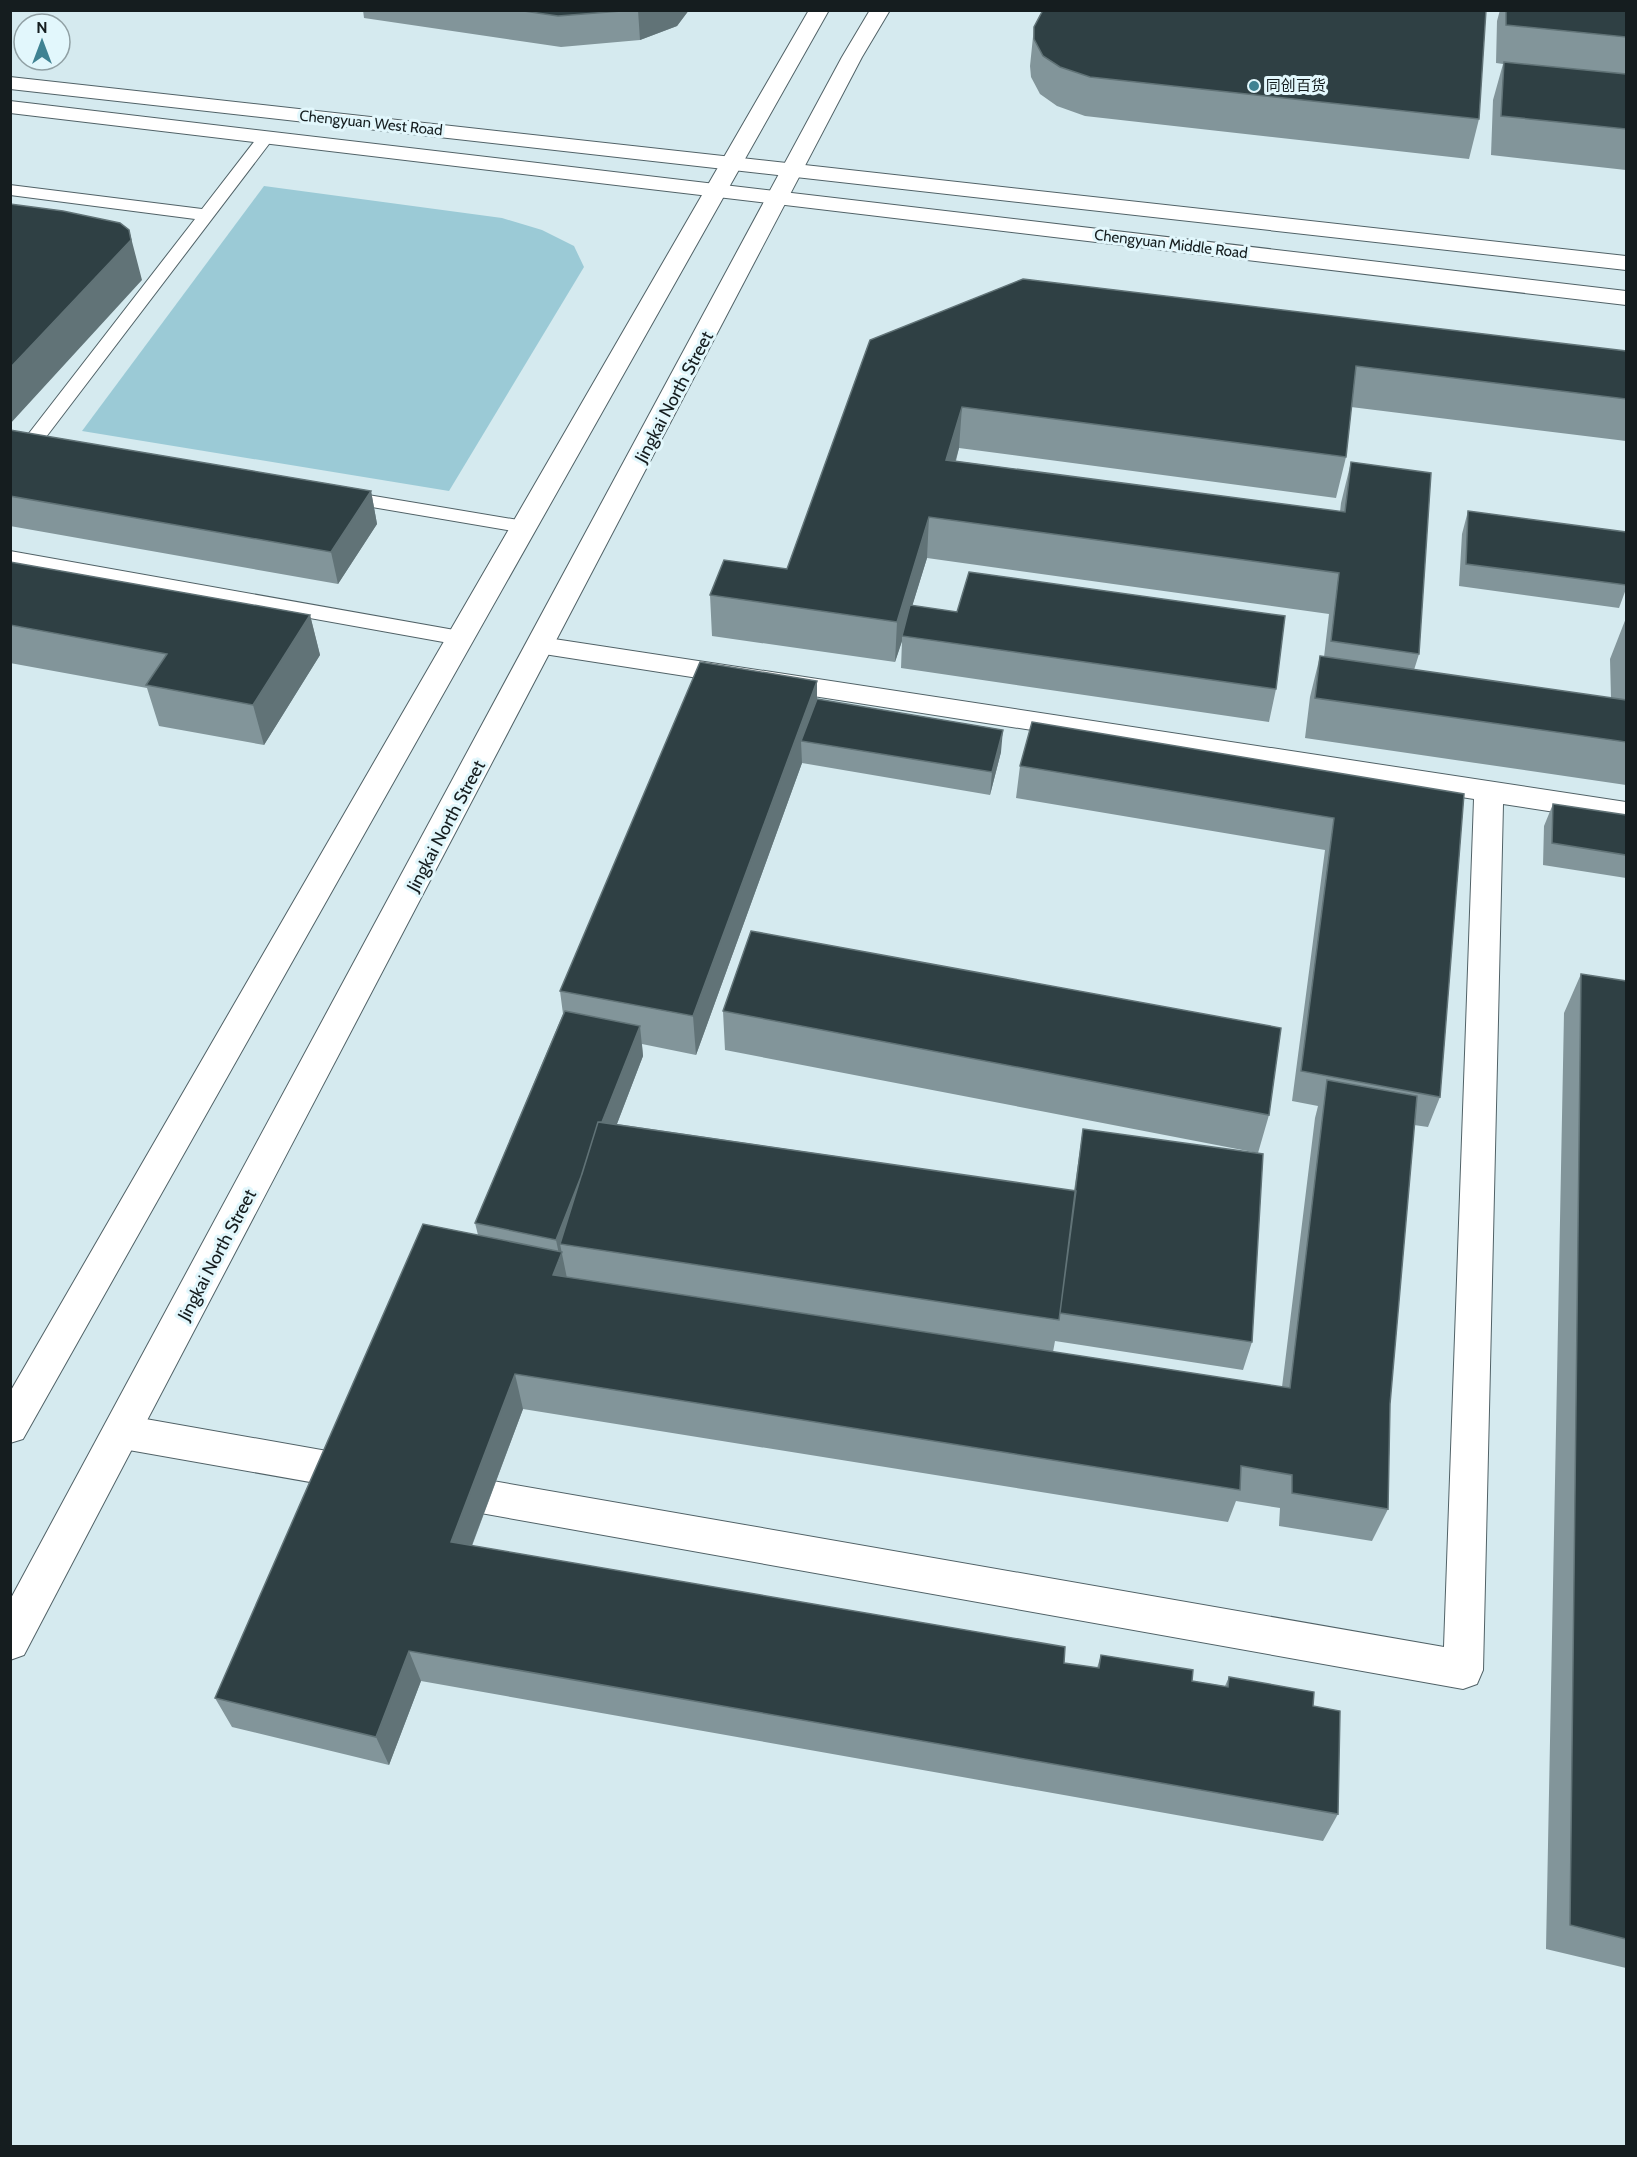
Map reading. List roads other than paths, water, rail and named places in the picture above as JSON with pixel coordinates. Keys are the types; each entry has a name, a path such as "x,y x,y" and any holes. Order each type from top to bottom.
{"main road":[{"path":"10,1427 819,10"},
{"name":"Jingkai North Street","path":"10,1641 541,646 852,57 880,10"},
{"name":"Chengyuan West Road","path":"10,83 731,163"},
{"name":"Chengyuan West Road","path":"10,107 715,191"},
{"name":"Chengyuan Middle Road","path":"731,163 1626,263"},
{"name":"Chengyuan Middle Road","path":"715,191 1626,298"},
{"path":"541,646 1626,812"},
{"path":"123,1432 1463,1670 1489,791"}],"lane":[{"path":"65,451 30,445 266,137"},
{"path":"10,190 206,215"},
{"path":"324,494 524,527"},
{"path":"10,556 460,638"}],"place":[{"name":"同创百货","path":"1254,86"}]}
